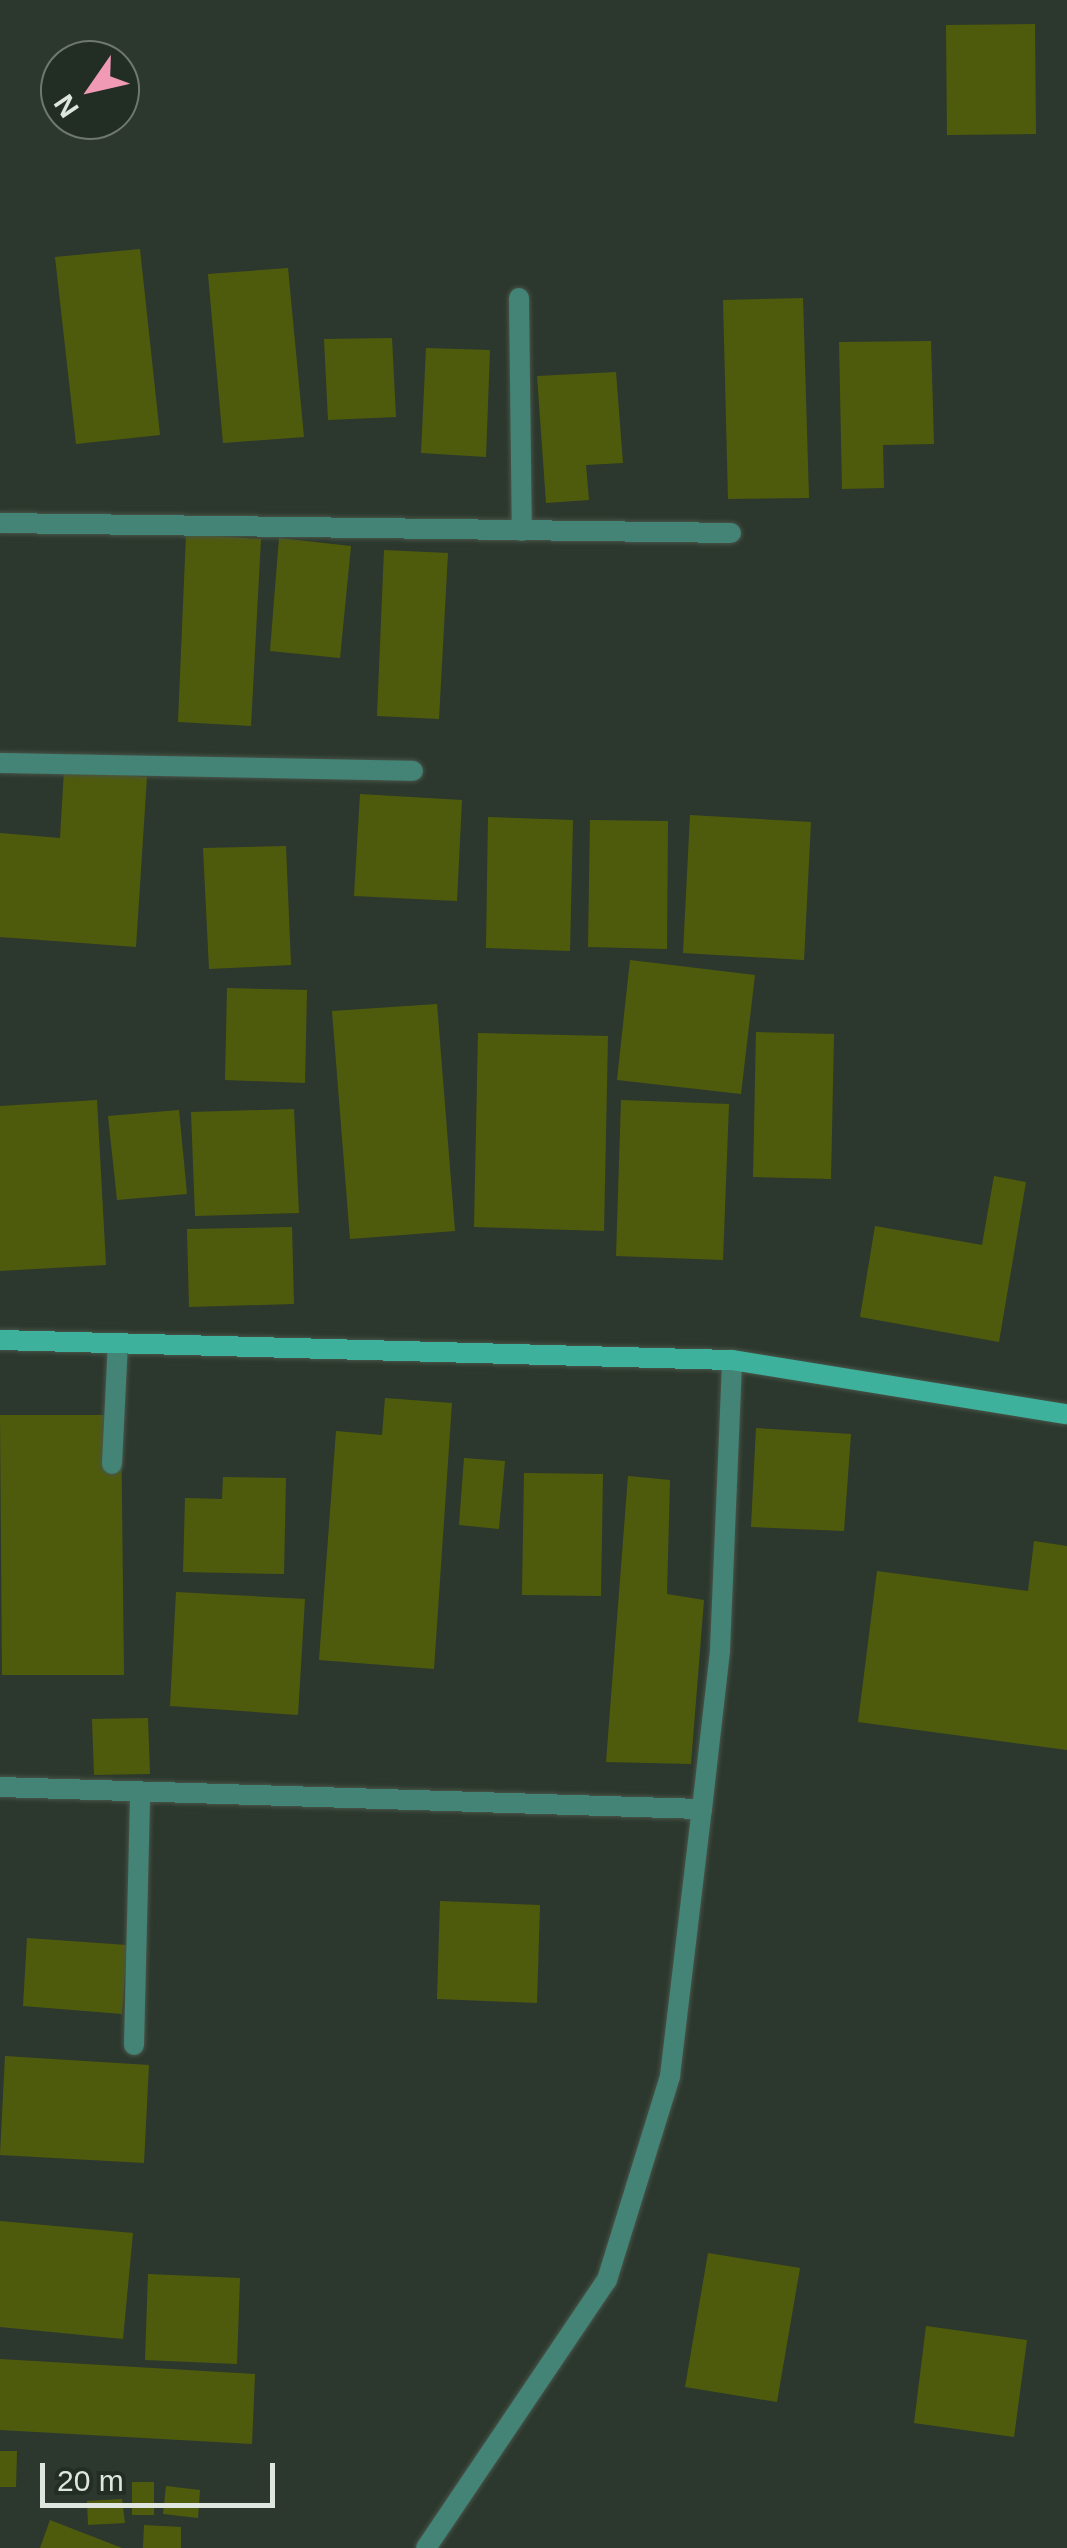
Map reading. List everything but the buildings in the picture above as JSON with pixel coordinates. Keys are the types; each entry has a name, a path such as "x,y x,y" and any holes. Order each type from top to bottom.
{"street":[{"path":"519,298 522,531"},
{"path":"0,523 731,533"},
{"path":"0,763 413,771"},
{"path":"0,1340 732,1360 1067,1414"},
{"path":"112,1464 118,1342"},
{"path":"426,2548 607,2280 670,2076 720,1650 732,1360"},
{"path":"0,1787 702,1809"},
{"path":"134,2045 140,1792"}]}
